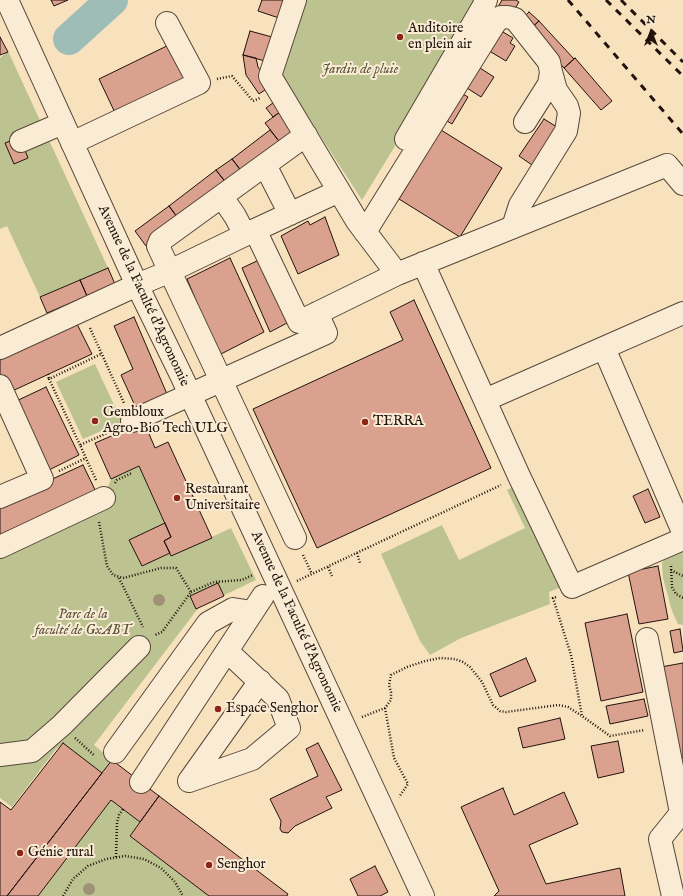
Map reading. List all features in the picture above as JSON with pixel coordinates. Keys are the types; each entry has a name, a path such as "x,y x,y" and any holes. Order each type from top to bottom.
{"street":[{"name":"Avenue de la Faculté d'Agronomie","path":"7,0 137,285 190,395 265,599 344,724 423,896"},
{"path":"295,0 270,76 361,226 397,274"},
{"path":"361,226 486,0"},
{"path":"361,226 496,22 501,17 506,16 515,19 549,62 556,90 567,106 569,113 566,131 526,194 520,205 513,227"},
{"path":"72,143 199,83 167,23"},
{"path":"525,122 549,84 552,72"},
{"path":"21,141 63,123"},
{"path":"295,538 220,381 158,246 160,242 306,135"},
{"path":"265,166 290,214"},
{"path":"222,197 235,216 250,233 299,322 397,274 667,166 683,184"},
{"path":"0,348 170,271 339,191"},
{"path":"424,263 485,400 572,587 683,539"},
{"path":"132,421 326,333 317,313"},
{"path":"485,400 683,314"},
{"path":"604,348 683,532"},
{"path":"0,497 42,479 3,399"},
{"path":"0,547 104,498"},
{"path":"140,782 227,651 265,599"},
{"path":"106,755 208,623 233,608 265,599"},
{"path":"647,639 682,813 660,839 673,896"},
{"path":"0,755 32,751 62,726 143,643"},
{"path":"227,651 260,681 278,699 289,728 252,759 189,781 260,681"}],"path":[{"path":"199,83 232,76 253,101 279,91"},
{"path":"80,446 132,421 82,310"},
{"path":"49,379 101,354"},
{"path":"48,374 104,498 99,521 107,566 113,575 123,578 160,568 176,568 191,592"},
{"path":"42,479 86,458"},
{"path":"265,599 328,567 520,476"},
{"path":"357,554 360,563"},
{"path":"671,563 672,587 676,594 683,598"},
{"path":"328,567 332,576"},
{"path":"671,570 683,576"},
{"path":"119,577 143,643 162,632 191,592 214,582 242,580 259,573"},
{"path":"572,587 553,598 571,655 582,716"},
{"path":"344,724 385,708 390,700 391,692 389,685 391,675 407,666 440,658 455,659 470,666 482,682 493,705 500,711 506,712 558,705 568,707 610,736 664,727"},
{"path":"385,708 394,758 408,784 386,815"},
{"path":"62,726 106,755"},
{"path":"116,857 116,823 123,809"},
{"path":"63,896 73,879 88,866 106,859 125,856 144,860 161,868 175,882 183,896"}],"green space":[{"name":"Jardin de pluie","path":"304,0 482,0 479,9 362,200 280,74"},
{"path":"8,51 108,268 40,297 7,226 0,229 0,58"},
{"path":"95,364 122,422 83,439 56,382"},
{"name":"Parc de la faculté de GxABT","path":"139,466 165,523 130,540 142,566 170,553 171,556 231,528 256,580 199,607 94,745 112,760 102,773 63,744 56,749 12,807 0,798 0,544 104,498 111,479"},
{"path":"519,484 566,585 549,592 550,604 461,638 430,655 420,641 381,554 442,525 459,560 525,528 507,490"},
{"path":"683,546 683,625 678,624 672,611 663,578 662,563 666,557"},
{"path":"111,800 140,822 130,836 209,896 38,896"}],"building":[{"path":"51,0 68,0 54,6"},
{"path":"262,0 285,0 279,18 258,11"},
{"path":"502,0 516,0 519,2 511,15 498,7"},
{"path":"529,12 539,21 529,30 520,21"},
{"path":"539,21 574,59 564,68 529,30"},
{"path":"498,29 513,38 510,43 515,46 506,61 486,49"},
{"path":"250,31 272,37 265,61 243,55"},
{"path":"0,37 8,52 0,55"},
{"path":"175,42 194,82 118,119 99,79"},
{"path":"243,55 256,58 258,67 271,86 259,94 246,75"},
{"path":"575,58 612,101 601,110 564,68"},
{"path":"480,68 494,77 481,97 467,88"},
{"path":"463,94 468,97 452,124 447,121"},
{"path":"277,100 284,109 273,117 266,108"},
{"path":"284,109 301,131 282,145 265,123"},
{"path":"544,119 557,127 532,165 519,156"},
{"path":"270,130 282,145 244,174 232,159"},
{"path":"441,130 502,168 460,237 399,199"},
{"path":"20,137 28,158 14,164 5,143"},
{"path":"232,159 241,171 226,183 216,170"},
{"path":"216,170 228,185 180,221 169,206"},
{"path":"169,206 180,221 146,246 135,231"},
{"path":"325,217 339,255 298,274 281,236 308,221 310,225"},
{"path":"230,258 264,332 219,355 187,279"},
{"path":"259,260 287,323 270,332 242,268"},
{"path":"108,268 115,284 87,296 80,280"},
{"path":"80,280 87,296 47,313 40,297"},
{"name":"TERRA","path":"414,300 491,468 317,548 253,409 403,340 390,312"},
{"path":"134,317 167,394 136,408 121,375 133,369 114,326"},
{"path":"77,324 92,354 8,393 0,375 0,360"},
{"path":"46,387 79,455 45,472 12,403"},
{"path":"144,422 155,448 168,442 212,538 171,556 164,541 171,537 139,466 111,479 95,443"},
{"path":"83,465 99,498 0,543 0,503"},
{"path":"648,489 660,517 645,523 633,496"},
{"path":"165,523 171,537 164,541 170,553 142,566 129,540"},
{"path":"658,566 668,619 639,624 628,572"},
{"path":"218,583 224,596 196,609 190,596"},
{"path":"627,614 643,692 601,701 585,623"},
{"path":"680,629 683,651 674,653 670,631"},
{"path":"526,658 536,681 500,697 490,674"},
{"path":"683,663 683,758 680,759 661,667"},
{"path":"644,699 648,716 610,724 606,706"},
{"path":"560,718 565,739 523,748 518,728"},
{"path":"618,741 624,772 598,778 591,746"},
{"name":"Génie rural","path":"63,743 102,773 7,896 0,896 0,802 11,810"},
{"path":"318,743 342,790 326,797 332,808 295,826 288,833 282,832 280,829 281,821 270,799 318,776 306,749"},
{"path":"112,760 159,796 140,822 111,800 38,896 7,896"},
{"path":"503,788 514,815 564,792 578,824 529,845 546,884 620,868 625,896 494,896 499,891 461,807"},
{"name":"Senghor","path":"159,796 288,894 287,896 209,896 130,836"},
{"path":"375,866 388,892 380,896 358,896 350,879"}],"waterway":[{"path":"69,39 112,0"}],"railway":[{"path":"568,0 683,134"},
{"path":"606,0 683,76"},
{"path":"621,0 683,62"}],"place":[{"name":"Auditoire en plein air","path":"400,37"},
{"name":"Gembloux Agro-Bio Tech ULG","path":"95,421"},
{"name":"TERRA","path":"365,422"},
{"name":"Restaurant Universitaire","path":"177,498"},
{"name":"Espace Senghor","path":"218,709"},
{"name":"Génie rural","path":"20,853"},
{"name":"Senghor","path":"209,865"}]}
